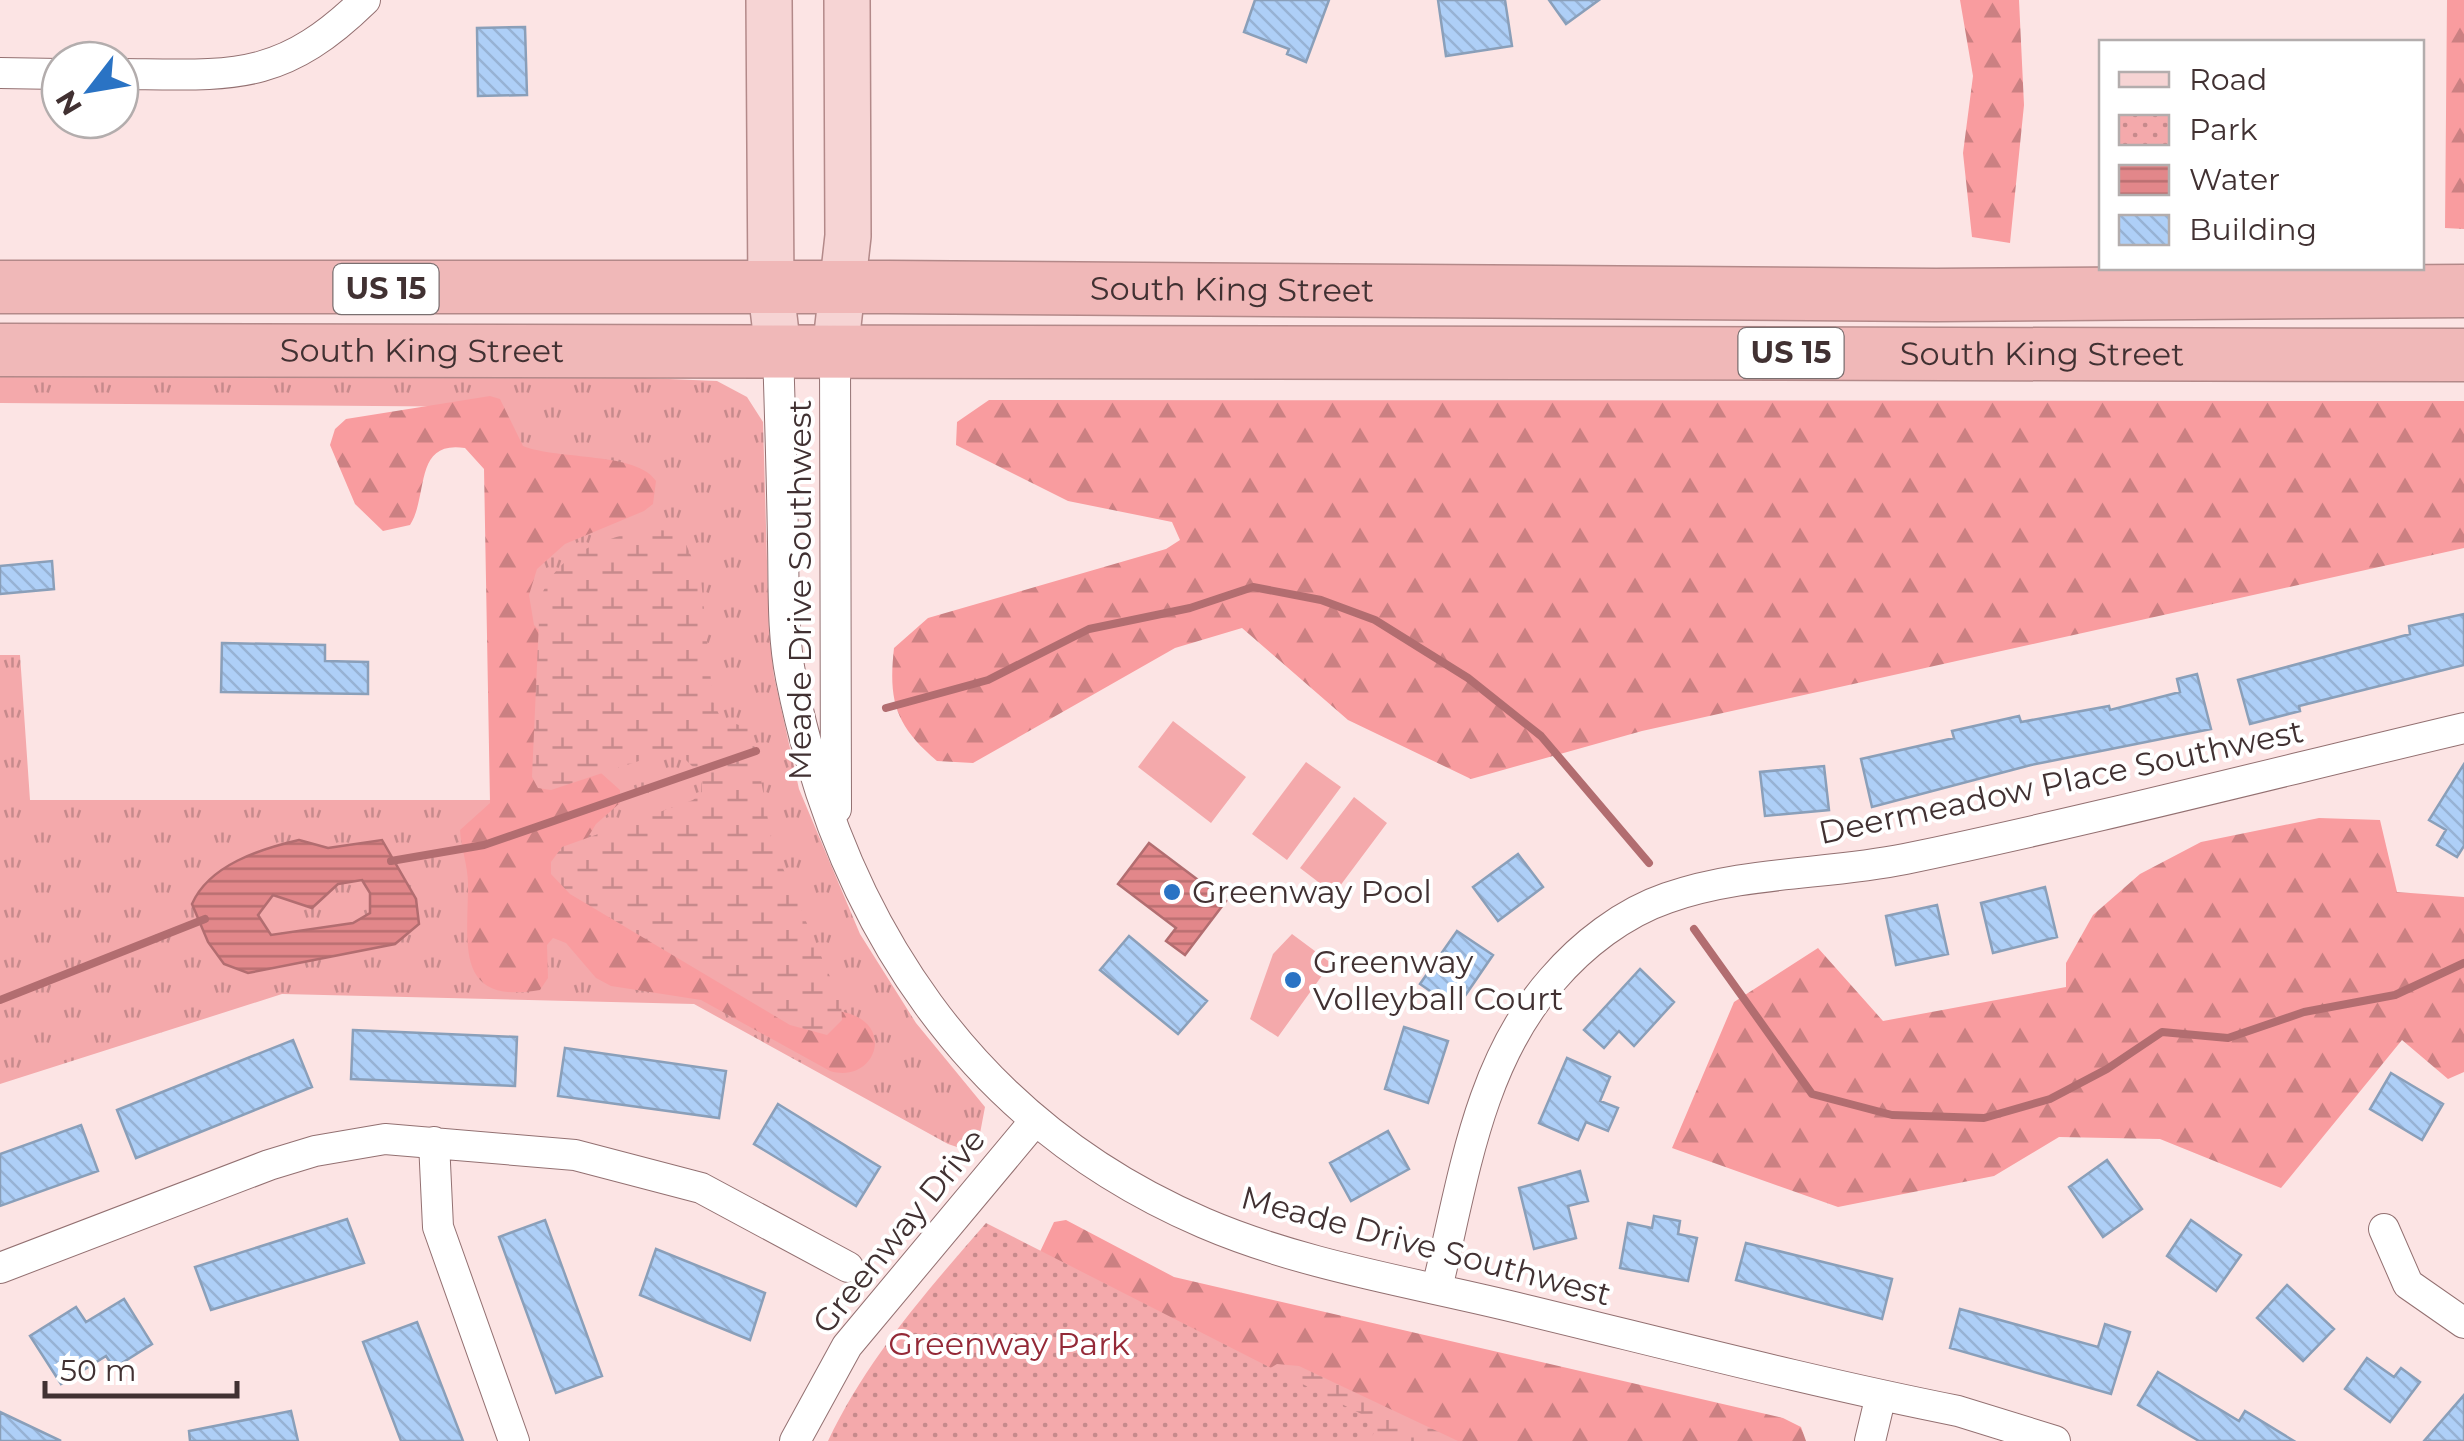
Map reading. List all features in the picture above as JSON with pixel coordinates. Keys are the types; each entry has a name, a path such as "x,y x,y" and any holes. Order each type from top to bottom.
{"highway":[{"name":"South King Street","path":"0,288 1936,295 2464,291"},
{"name":"South King Street","path":"0,350 2464,355"}],"main road":[{"path":"769,0 771,291 778,350"},
{"path":"835,352 848,236 848,0"}],"street":[{"path":"140,74 238,74 276,65 338,27 366,0"},
{"path":"0,73 40,74"},
{"name":"Meade Drive Southwest","path":"778,350 784,633 808,750 836,827 886,935 918,993 956,1045 1034,1122 1155,1200 1271,1247 1880,1395 1958,1410 2055,1441"},
{"name":"Meade Drive Southwest","path":"835,352 836,827"},
{"name":"Deermeadow Place Southwest","path":"1437,1288 1483,1102 1500,1058 1552,981 1620,922 1663,899 1704,886 1904,859 2464,728"},
{"name":"Greenway Drive","path":"795,1441 848,1346 1034,1122"},
{"path":"0,1268 315,1150 385,1139 575,1155 666,1176 701,1188 848,1267"},
{"path":"434,1142 438,1228 514,1441"},
{"path":"2384,1229 2408,1284 2464,1322"},
{"path":"1870,1441 1880,1395"}],"green space":[{"path":"1960,0 2019,0 2024,105 2010,243 1972,237 1963,153 1973,76"},
{"path":"2447,0 2464,0 2464,229 2445,228"},
{"path":"0,366 359,366 717,381 747,397 763,422 769,631 774,676 799,789 860,934 916,1023 985,1107 978,1144 963,1149 948,1144 694,1004 282,994 0,1084 0,655 20,655 30,800 512,800 496,407 0,403"},
{"path":"490,396 500,399 523,446 633,465 656,481 653,504 565,544 537,569 529,595 534,625 553,645 592,765 620,790 620,803 596,824 585,842 838,1011 869,1026 874,1050 859,1069 846,1073 830,1071 701,1000 611,986 596,978 566,943 553,938 547,945 548,978 540,990 512,992 492,988 479,979 468,948 468,877 460,830 490,803 484,469 465,448 437,452 425,472 410,525 383,531 355,504 330,445 335,429 346,419"},
{"path":"989,400 2464,401 2464,548 1642,731 1471,779 1348,720 1242,628 1175,648 973,763 937,761 912,736 898,712 892,684 894,648 928,618 1166,549 1180,540 1172,522 1068,501 956,445 957,422"},
{"path":"639,529 673,531 685,542 701,579 713,701 721,719 748,728 756,751 772,843 841,1002 842,1020 827,1035 790,1025 570,894 551,874 551,862 562,847 693,800 702,792 701,775 681,755 654,756 551,790 538,788 532,777 540,599 557,570 568,560"},
{"path":"1173,721 1246,777 1211,823 1138,767"},
{"path":"1306,762 1341,787 1287,860 1252,834"},
{"path":"1354,797 1387,823 1334,894 1300,868"},
{"path":"2319,818 2380,820 2397,892 2464,897 2464,1072 2448,1079 2402,1040 2281,1188 2160,1139 2059,1137 1994,1176 1838,1207 1672,1148 1734,1002 1818,948 1883,1021 2066,987 2066,963 2093,915 2140,874 2201,842"},
{"name":"Greenway Volleyball Court","path":"1292,934 1331,963 1278,1037 1250,1019 1273,954"},
{"path":"1066,1220 1174,1277 1783,1418 1801,1427 1806,1441 898,1441 1030,1273 1054,1222"},
{"name":"Greenway Park","path":"986,1223 1377,1422 1371,1441 828,1441 879,1354"},
{"path":"1277,1364 1299,1366 1458,1441 1236,1441 1262,1373"}],"water":[{"path":"299,840 328,848 382,840 416,899 419,924 395,944 248,973 224,964 208,942 192,904 200,890 223,869","holes":["362,880 370,893 370,913 353,923 271,935 258,915 273,895 312,908 338,884"]},
{"name":"Greenway Pool","path":"1149,843 1226,901 1185,955 1166,941 1176,928 1118,884"}],"building":[{"path":"1255,0 1329,0 1306,62 1287,54 1289,49 1244,32"},
{"path":"1438,0 1505,0 1512,46 1446,56"},
{"path":"1549,0 1599,0 1566,24"},
{"path":"525,27 527,95 478,96 477,28"},
{"path":"52,561 54,589 0,594 0,566"},
{"path":"2464,614 2464,665 2299,706 2300,711 2250,724 2238,680 2410,634 2409,626"},
{"path":"222,643 325,645 325,661 368,662 368,694 221,692"},
{"path":"2197,674 2211,729 2031,765 1872,807 1861,759 1954,738 1952,731 2019,716 2021,722 2109,706 2110,710 2180,692 2177,679"},
{"path":"2464,764 2464,846 2457,857 2437,845 2446,830 2429,820"},
{"path":"1824,766 1829,810 1765,816 1760,772"},
{"path":"1518,854 1543,887 1498,921 1473,887"},
{"path":"2045,887 2057,937 1993,953 1981,903"},
{"path":"1937,905 1948,954 1896,965 1886,916"},
{"path":"1457,931 1493,955 1456,1009 1420,984"},
{"path":"1129,936 1207,1001 1178,1034 1100,970"},
{"path":"1640,969 1674,1002 1634,1046 1619,1031 1604,1048 1584,1030"},
{"path":"1404,1027 1448,1041 1428,1103 1385,1089"},
{"path":"353,1030 517,1037 515,1086 351,1079"},
{"path":"293,1040 312,1087 136,1158 117,1110"},
{"path":"565,1048 726,1071 719,1118 558,1096"},
{"path":"1567,1058 1610,1077 1600,1101 1618,1108 1608,1131 1586,1122 1578,1140 1539,1123"},
{"path":"2391,1073 2443,1104 2422,1140 2370,1109"},
{"path":"778,1104 880,1167 856,1206 754,1144"},
{"path":"81,1125 98,1171 0,1206 0,1154"},
{"path":"1388,1131 1409,1169 1351,1201 1330,1163"},
{"path":"2107,1160 2142,1209 2103,1237 2069,1187"},
{"path":"1580,1171 1588,1201 1568,1206 1576,1238 1534,1249 1519,1188"},
{"path":"1654,1216 1680,1221 1678,1234 1697,1238 1688,1281 1620,1268 1628,1223 1652,1228"},
{"path":"347,1219 364,1263 211,1310 195,1267"},
{"path":"545,1220 602,1376 556,1393 499,1237"},
{"path":"2191,1220 2241,1255 2216,1291 2167,1256"},
{"path":"1746,1243 1892,1279 1882,1319 1736,1280"},
{"path":"656,1249 765,1293 750,1340 640,1295"},
{"path":"2287,1285 2334,1329 2303,1361 2257,1318"},
{"path":"124,1299 152,1344 114,1368 106,1356 61,1384 30,1336 76,1307 86,1322"},
{"path":"1960,1309 2098,1347 2105,1324 2130,1332 2111,1394 1950,1348"},
{"path":"417,1322 463,1441 401,1441 363,1342"},
{"path":"2367,1358 2394,1377 2401,1368 2420,1382 2390,1422 2345,1389"},
{"path":"2158,1372 2239,1421 2245,1411 2294,1441 2199,1441 2138,1405"},
{"path":"2464,1395 2464,1441 2424,1441"},
{"path":"291,1411 298,1441 190,1441 189,1431"},
{"path":"0,1412 61,1441 0,1441"}],"waterway":[{"path":"886,708 988,680 1089,629 1190,608 1253,587 1321,600 1375,620 1468,678 1541,736 1649,863"},
{"path":"391,861 484,845 756,751"},
{"path":"0,1000 205,919"},
{"path":"1694,929 1812,1094 1892,1115 1984,1118 2050,1099 2107,1069 2162,1032 2228,1038 2304,1012 2395,995 2464,963"}],"place":[{"name":"Greenway Pool","path":"1172,892"},
{"name":"Greenway Volleyball Court","path":"1293,980"}]}
